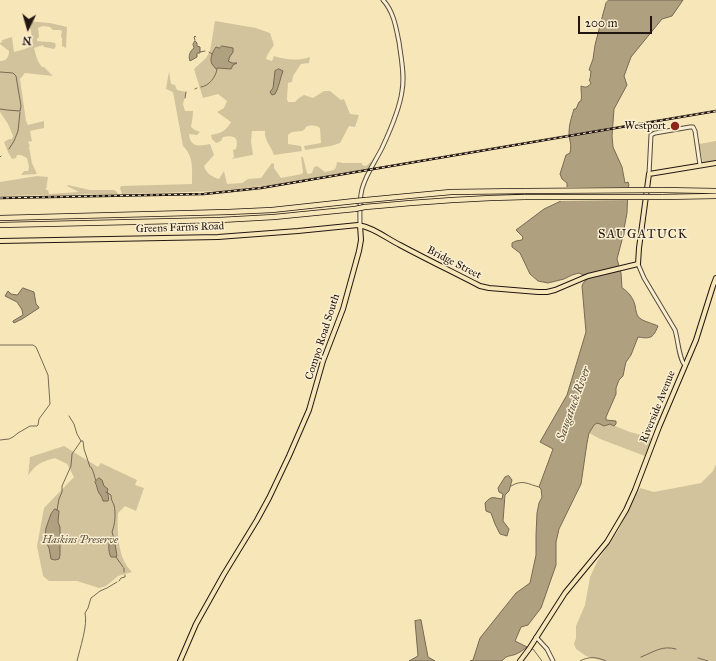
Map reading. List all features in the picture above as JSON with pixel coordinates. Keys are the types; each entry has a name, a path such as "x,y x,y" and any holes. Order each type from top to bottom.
{"highway":[{"path":"0,218 232,212 451,192 662,190 716,191"},
{"path":"0,225 234,220 462,199 525,197 716,196"}],"main road":[{"path":"649,174 716,163"},
{"name":"Riverside Avenue","path":"638,264 638,248 649,174"},
{"name":"Greens Farms Road","path":"0,241 218,237 360,225"},
{"name":"Bridge Street","path":"360,225 375,231 485,288 547,292 588,276 638,264"},
{"name":"Compo Road South","path":"180,661 196,624 224,574 258,520 290,456 309,410 324,358 343,309 359,251 360,225"},
{"path":"685,365 696,340 712,286 716,278"},
{"name":"Riverside Avenue","path":"520,661 565,593 606,542 626,510 685,365"}],"street":[{"name":"Compo Road South","path":"360,225 360,202 363,186 390,128 400,100 403,83 402,64 396,26 384,0"},
{"name":"Riverside Avenue","path":"649,174 651,135 655,132 693,127 695,131 700,165"},
{"name":"Riverside Avenue","path":"638,264 644,278 675,330 678,338 681,360 685,365"},
{"path":"536,637 547,649 553,661"}],"green space":[{"path":"27,21 50,23 67,27 66,48 62,46 62,31 53,30 50,27 43,26 38,28 39,37 37,41 53,42 56,46 54,49 44,47 43,45 34,48 40,65 53,76 25,73 20,79 26,121 28,125 44,121 44,128 30,131 32,141 28,142 30,146 32,163 37,174 21,175 24,171 28,171 29,167 27,158 17,155 16,158 12,159 4,142 12,139 13,136 8,124 0,112 0,61 7,58 9,51 0,43 2,40 12,37 14,52 33,45 31,31"},
{"path":"215,21 256,28 270,33 274,45 266,59 272,61 274,56 292,60 310,57 309,63 301,64 293,76 292,82 288,83 288,102 295,102 304,95 313,98 324,91 330,91 341,100 344,99 350,114 359,115 355,127 349,126 340,143 305,150 304,146 321,143 320,128 308,126 302,131 292,132 288,135 288,144 301,146 302,151 274,155 267,140 265,131 252,131 251,142 253,154 232,159 234,157 233,150 236,149 237,145 236,139 230,136 223,137 221,141 216,143 212,139 211,135 223,131 231,122 217,112 224,108 227,101 218,94 203,98 194,69 206,58 210,51"},
{"path":"169,71 171,84 175,85 177,90 186,92 183,104 185,111 193,111 191,127 200,132 197,135 189,134 191,142 196,145 210,144 214,155 204,166 206,171 219,179 224,171 227,184 242,183 248,179 261,178 272,163 274,164 274,168 281,178 302,174 301,157 303,157 307,173 309,174 312,173 314,167 317,166 325,172 334,170 337,162 362,163 362,165 366,166 374,159 368,169 288,183 220,191 122,194 120,188 121,186 192,184 191,159 187,150 183,146 173,92 166,89"},
{"path":"716,141 716,161 703,163 699,144"},
{"path":"37,176 48,177 46,190 48,190 49,194 79,192 67,186 68,185 90,190 114,190 118,194 0,196 0,182"},
{"path":"597,423 610,424 630,432 652,438 645,456 600,439 589,433"},
{"name":"Haskins Preserve","path":"64,446 98,467 101,463 137,480 135,485 144,488 136,511 125,506 118,513 120,550 125,562 132,572 118,576 106,586 99,588 77,581 49,581 43,576 37,546 44,508 74,477 67,464 55,458 39,464 28,476 30,457"},
{"path":"716,464 716,661 603,661 586,656 576,649 574,644 576,638 576,626 585,605 590,577 598,560 618,531 640,488 654,492 701,483 713,471"}],"water":[{"name":"Saugatuck River","path":"609,0 683,0 672,16 662,19 631,57 624,76 627,85 614,109 612,136 613,147 622,167 625,183 628,182 629,185 627,213 617,259 621,273 622,288 632,297 639,318 658,326 655,333 651,337 638,337 631,355 626,362 623,376 619,380 616,388 616,394 606,417 606,420 616,421 616,424 614,426 610,424 604,426 597,423 589,433 581,484 559,529 556,542 556,565 541,608 528,625 521,627 515,641 527,647 516,654 506,657 502,661 470,661 473,660 480,638 516,593 530,583 536,555 537,513 542,497 541,489 539,487 553,449 540,442 567,395 586,332 582,286 589,278 588,274 583,275 579,273 548,283 538,281 530,274 520,253 512,247 512,243 522,240 523,237 516,230 544,209 561,201 567,194 567,183 562,179 560,174 566,155 570,153 570,123 574,109 576,109 581,101 581,86 587,87 591,83 589,80 591,71 589,70 606,3"},
{"path":"195,41 197,46 200,47 200,53 197,53 197,57 190,61 189,57 194,48 193,45"},
{"path":"222,46 233,48 233,52 228,61 237,63 233,65 231,69 216,69 212,65 212,55 216,47 219,48"},
{"path":"279,69 283,71 276,92 272,95 270,92 273,88 275,71"},
{"path":"23,288 34,292 36,304 39,308 14,323 13,321 23,315 22,310 17,302 5,296 8,291 11,294 17,295"},
{"path":"509,476 512,480 509,491 505,495 503,521 509,529 507,536 500,534 491,513 486,511 485,503 491,498 502,499 503,494 499,492 498,488 505,477"},
{"path":"99,478 108,489 108,501 103,501 98,492 95,482"},
{"path":"55,509 59,511 58,522 60,527 60,555 59,559 55,560 51,559 45,536 51,514"},
{"path":"111,537 114,538 116,557 111,557 109,552"},
{"path":"421,620 428,657 435,661 409,661 418,656 415,621"}],"pier":[{"path":"565,187 631,187 630,200 557,201 565,193"}],"waterway":[{"path":"195,40 194,37 196,37"},
{"path":"200,52 205,51"},
{"path":"201,87 212,81 217,69"},
{"path":"0,72 13,73 16,76 21,106 20,111 0,109"},
{"path":"185,98 186,92"},
{"path":"9,149 18,131 20,112"},
{"path":"0,345 33,345 36,347 48,375 50,404 39,419 37,426 30,426 9,439 0,440"},
{"path":"57,510 62,492 62,486 71,466 72,454 81,441 69,416"},
{"path":"81,441 83,441 90,467"},
{"path":"91,467 96,481"},
{"path":"511,486 522,482 539,487"},
{"path":"106,492 111,495 115,508 115,519 112,532 113,538"},
{"path":"116,557 123,567"},
{"path":"119,581 121,578 125,577 125,575"},
{"path":"77,661 85,630 85,613 91,598 100,591 117,582"},
{"path":"641,657 662,648 676,649"},
{"path":"531,649 533,649 542,661"},
{"path":"580,661 587,658 606,661"},
{"path":"698,658 708,661"}],"railway":[{"path":"0,198 204,194 261,188 716,111"}],"place":[{"name":"Westport","path":"675,126"}],"district":[{"name":"SAUGATUCK","path":"643,235"}]}
